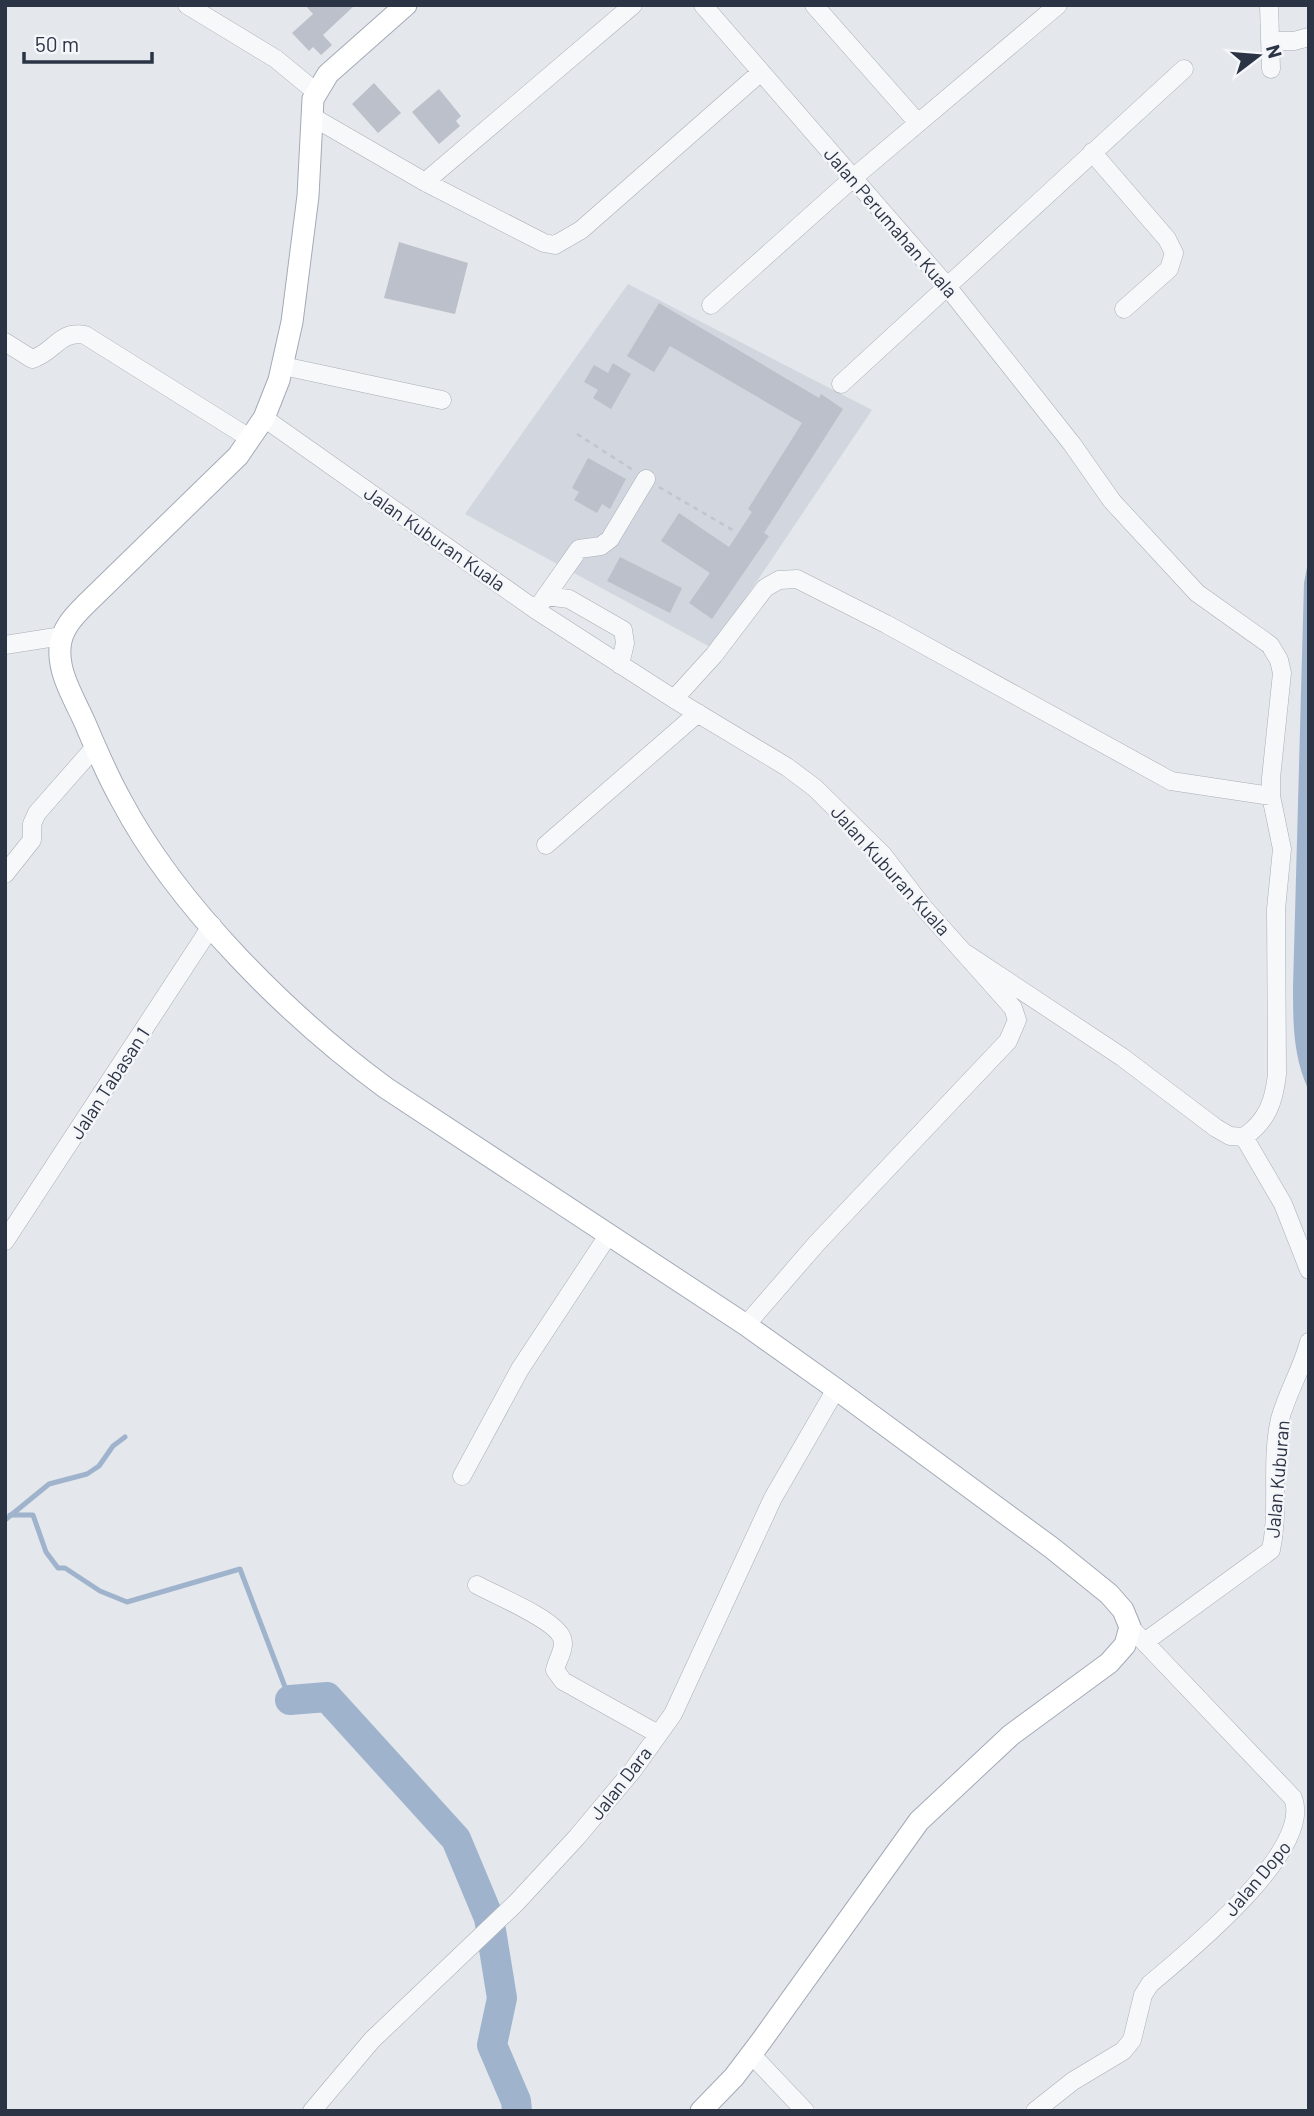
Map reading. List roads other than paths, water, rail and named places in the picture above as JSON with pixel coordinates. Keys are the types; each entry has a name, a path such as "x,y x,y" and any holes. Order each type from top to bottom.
{"main road":[{"path":"406,5 328,74 316,92 311,116 305,220 283,366 264,418 238,456 78,612 62,636 60,666 95,747 138,830 182,892 295,1011 363,1071 746,1325 836,1389 1090,1578 1123,1610 1138,1634 1109,1663 994,1749 919,1821 734,2077 701,2111"}],"street":[{"path":"187,5 276,59 316,92"},
{"path":"425,182 633,5"},
{"name":"Jalan Perumahan Kuala","path":"703,5 946,285 1072,444 1112,501 1174,570 1212,606 1275,651 1282,673 1271,796 1282,849 1276,909 1277,1074 1275,1096 1268,1113 1256,1128 1244,1137"},
{"path":"814,5 918,123"},
{"path":"711,305 853,178 1058,5"},
{"path":"1269,5 1271,69"},
{"path":"1270,41 1294,41 1309,37"},
{"path":"841,384 1184,69"},
{"path":"311,116 425,182 544,243 555,245 582,230 761,72"},
{"path":"1092,152 1167,239 1174,253 1169,269 1124,309"},
{"path":"5,342 32,359 42,355 61,338 85,335 251,439"},
{"path":"283,366 442,400"},
{"name":"Jalan Kuburan Kuala","path":"264,418 541,603 620,665 788,766 816,788 883,855 1013,1008 1017,1020 1016,1030 817,1243 746,1325"},
{"path":"541,603 579,549 601,546 610,539 646,479"},
{"path":"674,699 714,656 765,588 779,580 797,579 898,630 1164,778 1192,785 1271,796"},
{"path":"541,603 569,599 623,630 625,643 620,665"},
{"path":"5,645 62,636"},
{"path":"546,845 698,713"},
{"path":"5,874 32,840 32,824 37,813 95,747"},
{"name":"Jalan Tabasan 1","path":"5,1241 212,925"},
{"path":"965,953 1122,1057 1216,1128 1230,1136 1244,1137 1283,1204 1309,1270"},
{"path":"462,1476 520,1369 609,1234"},
{"name":"Jalan Kuburan","path":"1138,1634 1271,1550 1280,1419 1309,1342"},
{"name":"Jalan Dara","path":"312,2111 372,2039 475,1944 577,1837 673,1714 774,1498 836,1389"},
{"path":"477,1585 550,1624 561,1636 563,1647 555,1670 563,1681 658,1734"},
{"name":"Jalan Dopo","path":"1035,2111 1073,2081 1123,2051 1132,2040 1143,1994 1150,1984 1219,1924 1242,1899 1281,1854 1298,1815 1293,1798 1169,1670 1138,1634"},
{"path":"751,2054 805,2111"}],"water":[{"path":"1309,557 1309,1091 1297,1053 1293,987 1304,583"}],"waterway":[{"path":"5,1520 49,1484 87,1474 99,1466 113,1446 125,1437"},
{"path":"10,1515 33,1515 46,1552 58,1568 65,1568 100,1591 127,1602 240,1569 290,1700"},
{"path":"290,1700 327,1697 456,1839 489,1918 502,1998 492,2045 516,2101 517,2111"}]}
